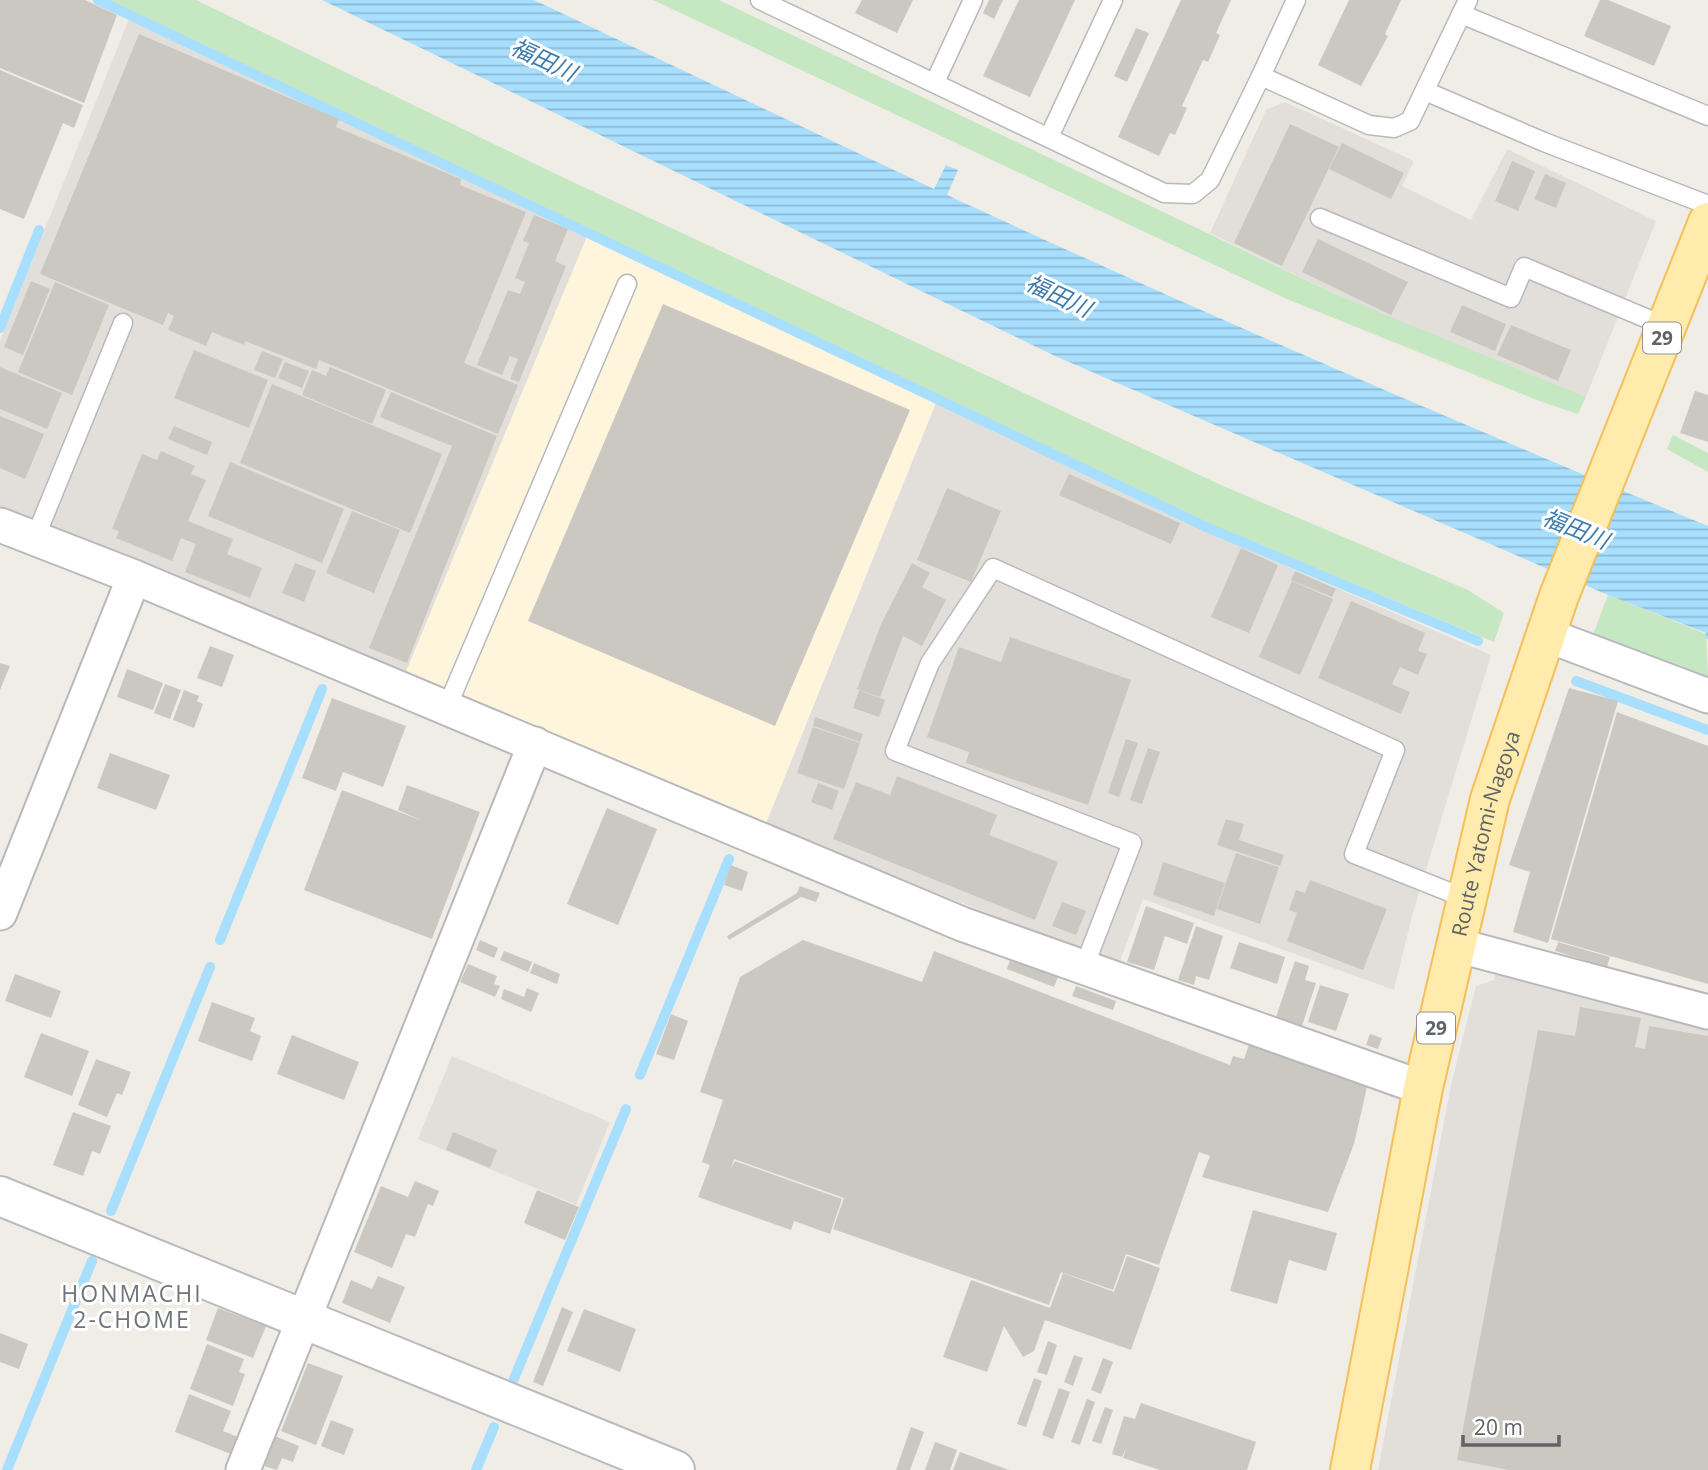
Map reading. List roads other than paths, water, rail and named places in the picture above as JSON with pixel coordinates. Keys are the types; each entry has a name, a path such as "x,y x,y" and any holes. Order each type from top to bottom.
{"main road":[{"name":"Route Yatomi-Nagoya","path":"1350,1470 1423,1088 1490,799 1559,596 1708,222"}],"street":[{"path":"0,525 134,577 962,923 1423,1088"},
{"path":"0,913 134,577"},
{"path":"1545,634 1708,696"},
{"path":"243,1470 535,744"},
{"path":"1456,945 1708,1012"},
{"path":"0,1196 675,1470"}],"lane":[{"path":"760,0 1164,193 1193,194 1210,180 1296,0"},
{"path":"935,82 973,0"},
{"path":"1049,137 1113,1"},
{"path":"1261,75 1369,125 1394,128 1410,121 1464,7 1708,116"},
{"path":"1425,91 1544,142 1708,205"},
{"path":"1320,218 1511,298 1524,267 1667,327"},
{"path":"447,707 628,284"},
{"path":"35,538 123,323"},
{"path":"1084,967 1132,843 895,751 930,663 993,568 1395,750 1354,855 1467,899"}],"water":[{"name":"福田川","path":"322,0 534,0 934,189 946,165 958,170 947,195 1326,365 1708,526 1708,639 1705,638 1706,633 1608,595 1055,356"}],"waterway":[{"path":"98,0 1206,527 1478,641"},
{"path":"0,328 39,230"},
{"path":"1576,681 1708,730"},
{"path":"220,940 322,689"},
{"path":"640,1075 729,859"},
{"path":"111,1211 210,967"},
{"path":"513,1381 626,1109"},
{"path":"7,1470 92,1261"},
{"path":"476,1470 494,1427"}],"district":[{"name":"HONMACHI 2-CHOME","path":"132,1306"}]}
